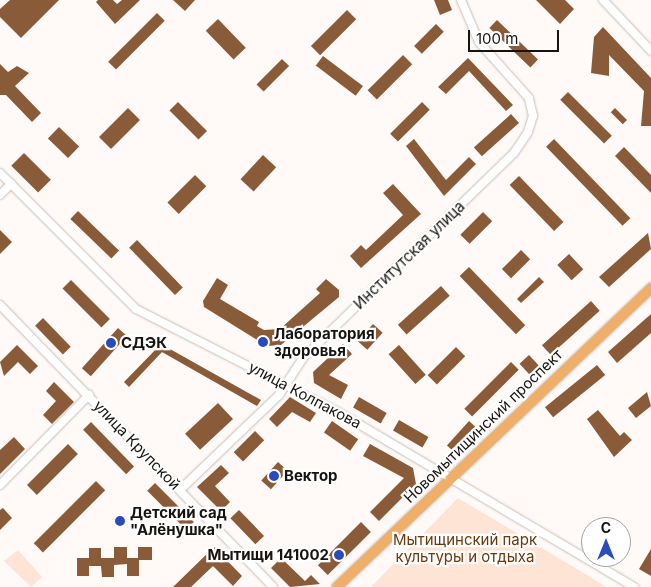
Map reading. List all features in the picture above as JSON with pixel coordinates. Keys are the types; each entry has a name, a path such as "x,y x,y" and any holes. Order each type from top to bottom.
{"main road":[{"name":"Новомытищинский проспект","path":"337,587 651,288"}],"street":[{"name":"Институтская улица","path":"181,489 286,384 303,358 514,153 528,132 533,116 529,98 480,42 461,0"},
{"path":"603,0 651,51"},
{"name":"улица Колпакова","path":"0,173 136,309 286,384 634,587"},
{"path":"0,195 11,184"},
{"name":"улица Крупской","path":"0,305 181,489 273,587"},
{"path":"0,485 89,395"}],"green space":[{"name":"Мытищинский парк культуры и отдыха","path":"458,498 587,575 606,587 371,587"},
{"path":"18,550 42,577 31,587 4,561"}],"building":[{"path":"10,0 59,0 21,38 0,17 0,9"},
{"path":"98,0 113,0 117,4 122,0 140,0 115,24 96,2"},
{"path":"173,0 195,0 185,11"},
{"path":"434,0 448,0 452,10 440,15"},
{"path":"536,0 565,0 574,9 560,24"},
{"path":"347,10 356,19 320,55 311,46"},
{"path":"157,13 165,21 116,70 108,62"},
{"path":"218,19 246,48 234,60 206,31"},
{"path":"497,20 538,60 530,68 489,28"},
{"path":"436,24 444,32 422,54 414,46"},
{"path":"603,27 651,78 651,126 641,126 644,91 609,55 609,76 591,73 594,37"},
{"path":"403,55 412,64 377,100 368,90"},
{"path":"323,56 363,86 356,96 316,66"},
{"path":"468,58 513,105 506,111 469,71 446,94 438,87"},
{"path":"282,59 289,66 264,92 257,84"},
{"path":"0,64 8,72 17,66 29,73 15,86 41,113 32,122 6,95 0,95"},
{"path":"568,92 612,136 604,144 560,100"},
{"path":"178,102 207,131 199,139 170,110"},
{"path":"422,102 430,110 398,142 390,134"},
{"path":"128,108 140,120 111,149 99,137"},
{"path":"615,108 627,120 623,124 611,112"},
{"path":"511,114 519,123 482,156 474,147"},
{"path":"59,127 79,146 68,158 48,139"},
{"path":"414,139 446,180 469,157 476,164 444,196 406,146"},
{"path":"554,139 630,218 622,226 546,147"},
{"path":"624,147 651,175 651,193 615,156"},
{"path":"24,153 51,180 38,193 11,166"},
{"path":"263,155 276,167 254,191 240,179"},
{"path":"195,175 206,186 179,214 167,203"},
{"path":"519,176 563,222 554,231 510,185"},
{"path":"393,184 421,214 361,268 350,256 361,245 366,250 403,215 383,193"},
{"path":"78,211 119,251 111,259 70,219"},
{"path":"483,212 492,221 470,244 460,235"},
{"path":"0,230 12,242 0,254"},
{"path":"648,233 651,249 609,287 599,277"},
{"path":"137,240 183,287 175,295 129,248"},
{"path":"521,250 530,259 511,278 502,269"},
{"path":"569,254 583,269 572,280 557,265"},
{"path":"469,267 525,325 516,334 460,276"},
{"path":"539,277 544,282 521,303 517,299"},
{"path":"217,278 228,285 220,299 259,322 257,326 264,330 280,329 320,293 316,289 326,279 339,290 339,297 281,345 267,346 204,307 203,301"},
{"path":"71,280 110,319 101,327 63,288"},
{"path":"441,286 450,296 407,334 398,325"},
{"path":"591,301 600,311 551,355 542,345"},
{"path":"651,314 651,333 617,363 608,352"},
{"path":"43,318 71,347 63,354 35,326"},
{"path":"373,324 383,333 367,350 358,341"},
{"path":"118,328 127,336 91,376 82,368"},
{"path":"161,344 261,400 257,406 162,352 129,387 124,382"},
{"path":"343,344 352,354 329,375 348,385 341,399 314,383 313,372"},
{"path":"17,345 38,366 30,374 18,362 4,376 0,362"},
{"path":"399,345 426,375 415,384 389,354"},
{"path":"456,347 465,356 437,384 428,375"},
{"path":"529,355 542,369 532,378 519,364"},
{"path":"511,362 519,370 472,416 464,409"},
{"path":"597,365 605,375 553,417 545,407"},
{"path":"54,382 74,402 52,424 43,415 56,401 46,391"},
{"path":"647,392 651,406 636,418 628,408"},
{"path":"290,397 316,413 310,422 292,412 277,427 269,419"},
{"path":"359,397 387,413 381,423 353,407"},
{"path":"218,403 233,419 200,450 185,434"},
{"path":"598,410 620,436 624,432 632,440 614,457 587,419"},
{"path":"399,420 428,437 422,447 393,430"},
{"path":"332,421 358,439 350,451 324,432"},
{"path":"469,421 478,429 456,454 447,446"},
{"path":"91,422 134,467 126,474 83,430"},
{"path":"255,431 264,440 243,461 234,452"},
{"path":"14,437 25,449 0,474 0,450"},
{"path":"68,444 78,454 37,495 27,485"},
{"path":"370,444 413,468 416,484 379,521 370,512 404,478 363,456"},
{"name":"Вектор","path":"278,462 288,471 271,489 261,481"},
{"path":"221,465 229,473 215,486 230,502 221,511 197,487"},
{"path":"96,481 105,490 43,552 34,543"},
{"path":"155,483 194,522 186,530 147,491"},
{"path":"3,508 12,518 0,530 0,510"},
{"path":"239,510 264,536 255,544 230,518"},
{"path":"361,522 371,532 328,575 318,565"},
{"path":"114,547 127,547 127,558 138,558 138,547 152,547 152,560 139,560 139,576 127,576 127,564 114,565 114,577 102,577 101,566 89,566 89,576 77,576 77,558 89,558 89,548 101,548 101,558 114,558"},
{"path":"214,547 242,576 233,586 213,566 191,587 173,587"},
{"path":"651,549 651,576 639,569"},
{"path":"281,558 305,581 311,575 320,584 290,587 271,568"}],"place":[{"name":"Лаборатория здоровья","path":"263,342"},
{"name":"СДЭК","path":"111,343"},
{"name":"Вектор","path":"274,476"},
{"name":"Детский сад \"Алёнушка\"","path":"120,521"},
{"name":"Мытищи 141002","path":"339,555"}]}
